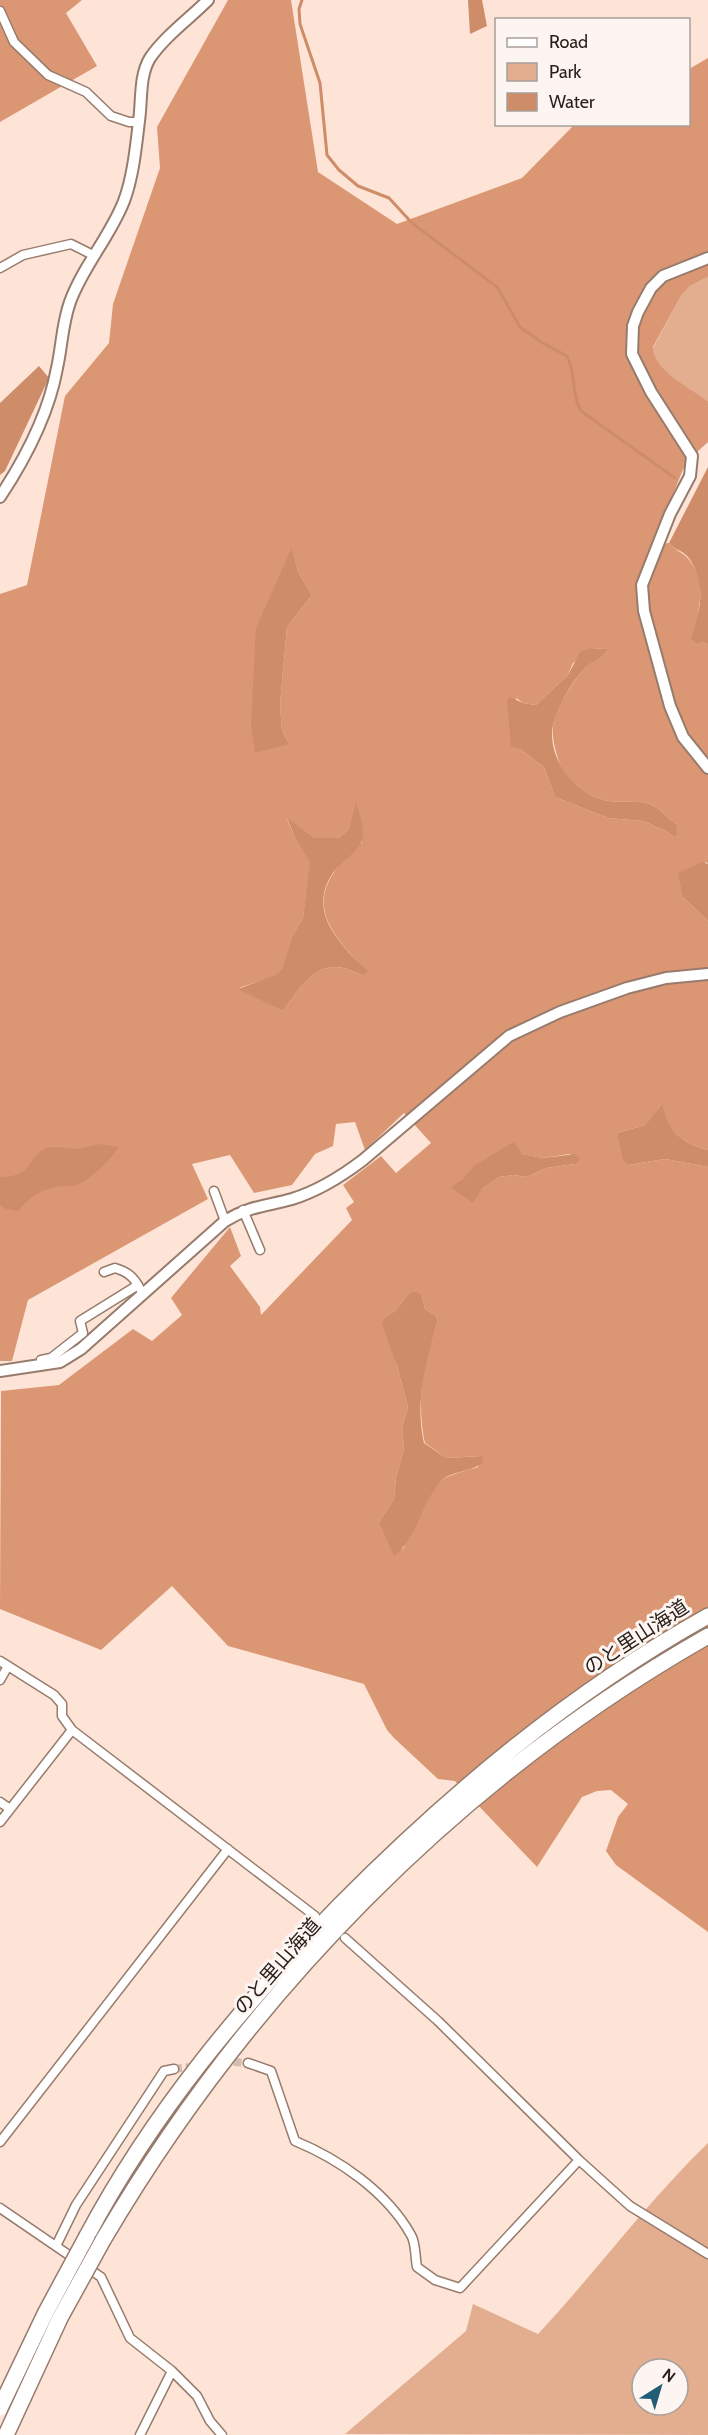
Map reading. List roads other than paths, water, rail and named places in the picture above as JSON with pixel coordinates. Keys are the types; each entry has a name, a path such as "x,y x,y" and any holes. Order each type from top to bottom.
{"highway":[{"name":"のと里山海道","path":"0,2408 46,2313 118,2179 188,2077 253,1998 421,1825 470,1782 549,1719 618,1672 708,1616"},
{"name":"のと里山海道","path":"6,2435 60,2318 103,2240 152,2160 204,2086 317,1949 432,1837 488,1789 559,1734 627,1687 708,1636"}],"street":[{"path":"0,497 14,476 45,410 58,368 64,321 80,278 123,202 129,184 144,76 149,60 158,48 208,0"},
{"path":"0,11 14,42 48,75 86,93 111,116 129,122 139,122"},
{"path":"0,268 23,255 71,244 93,255"},
{"path":"708,258 663,276 651,288 633,327 632,354 651,392 692,456 690,476 670,514 642,585 644,610 670,706 683,737 708,768"},
{"path":"0,1371 60,1362 81,1349 141,1290 225,1221 243,1210 293,1199 343,1174 363,1160 509,1036 560,1012 627,988 666,978 708,974"},
{"path":"214,1191 225,1221"},
{"path":"243,1210 260,1250"},
{"path":"104,1272 115,1268 124,1271 134,1278 141,1290"},
{"path":"21,1369 36,1361 51,1358 71,1345 83,1333 80,1322 141,1290"},
{"path":"0,1680 4,1664 54,1695 62,1704 62,1716 72,1730 315,1916"},
{"path":"0,1822 72,1730"},
{"path":"0,1802 10,1809"},
{"path":"0,2142 228,1849"},
{"path":"345,1938 438,2022 579,2160 630,2206 708,2254"},
{"path":"248,2063 271,2071 295,2141 347,2168 373,2188 412,2236 417,2267 435,2280 460,2288 579,2160"},
{"path":"56,2246 76,2205 164,2071 174,2069"},
{"path":"0,2208 101,2277 130,2338 172,2371 197,2396 210,2421 222,2435"},
{"path":"140,2435 172,2371"}],"water":[{"path":"468,0 482,0 487,26 470,34"},
{"path":"39,366 49,378 5,471 0,475 0,403"},
{"path":"708,467 708,645 691,639 699,607 698,577 688,557 669,543"},
{"path":"292,547 298,572 312,595 287,627 280,704 282,730 289,744 255,753 251,726 256,628"},
{"path":"591,648 607,649 603,655 581,672 561,705 552,730 556,755 569,778 589,794 617,802 646,803 658,809 676,824 677,834 674,837 643,821 608,818 555,797 544,767 520,749 511,746 507,700 510,697 523,703 536,705 568,675 580,652"},
{"path":"356,802 362,822 363,838 355,851 333,873 326,887 323,901 330,927 347,951 368,971 363,976 349,969 325,968 307,980 283,1011 238,989 278,974 282,969 292,936 303,918 310,862 295,838 287,818 315,838 338,838 348,830"},
{"path":"702,862 708,864 708,921 683,897 678,873"},
{"path":"663,1104 668,1122 677,1135 690,1144 708,1150 708,1167 665,1159 628,1165 623,1160 617,1133 645,1125"},
{"path":"514,1142 522,1154 543,1158 576,1154 580,1160 575,1164 546,1168 527,1177 513,1175 499,1177 482,1189 473,1203 450,1187 462,1180 475,1165"},
{"path":"100,1144 119,1147 102,1167 81,1183 43,1191 27,1201 18,1211 6,1209 0,1205 0,1177 19,1174 40,1152 50,1147 76,1149"},
{"path":"416,1292 422,1295 425,1309 436,1316 438,1322 431,1342 422,1385 421,1428 424,1443 446,1458 482,1456 483,1462 441,1481 428,1500 414,1531 402,1549 394,1556 379,1522 394,1499 396,1477 404,1449 402,1428 408,1407 382,1324 384,1318 396,1310 409,1293"}],"waterway":[{"path":"302,0 299,9 300,24 320,83 327,155 339,170 358,186 389,198 412,223 497,287 520,327 567,356 572,370 576,399 581,411 675,478"}],"tunnel":[{"path":"174,2069 233,2062 248,2063"}]}
